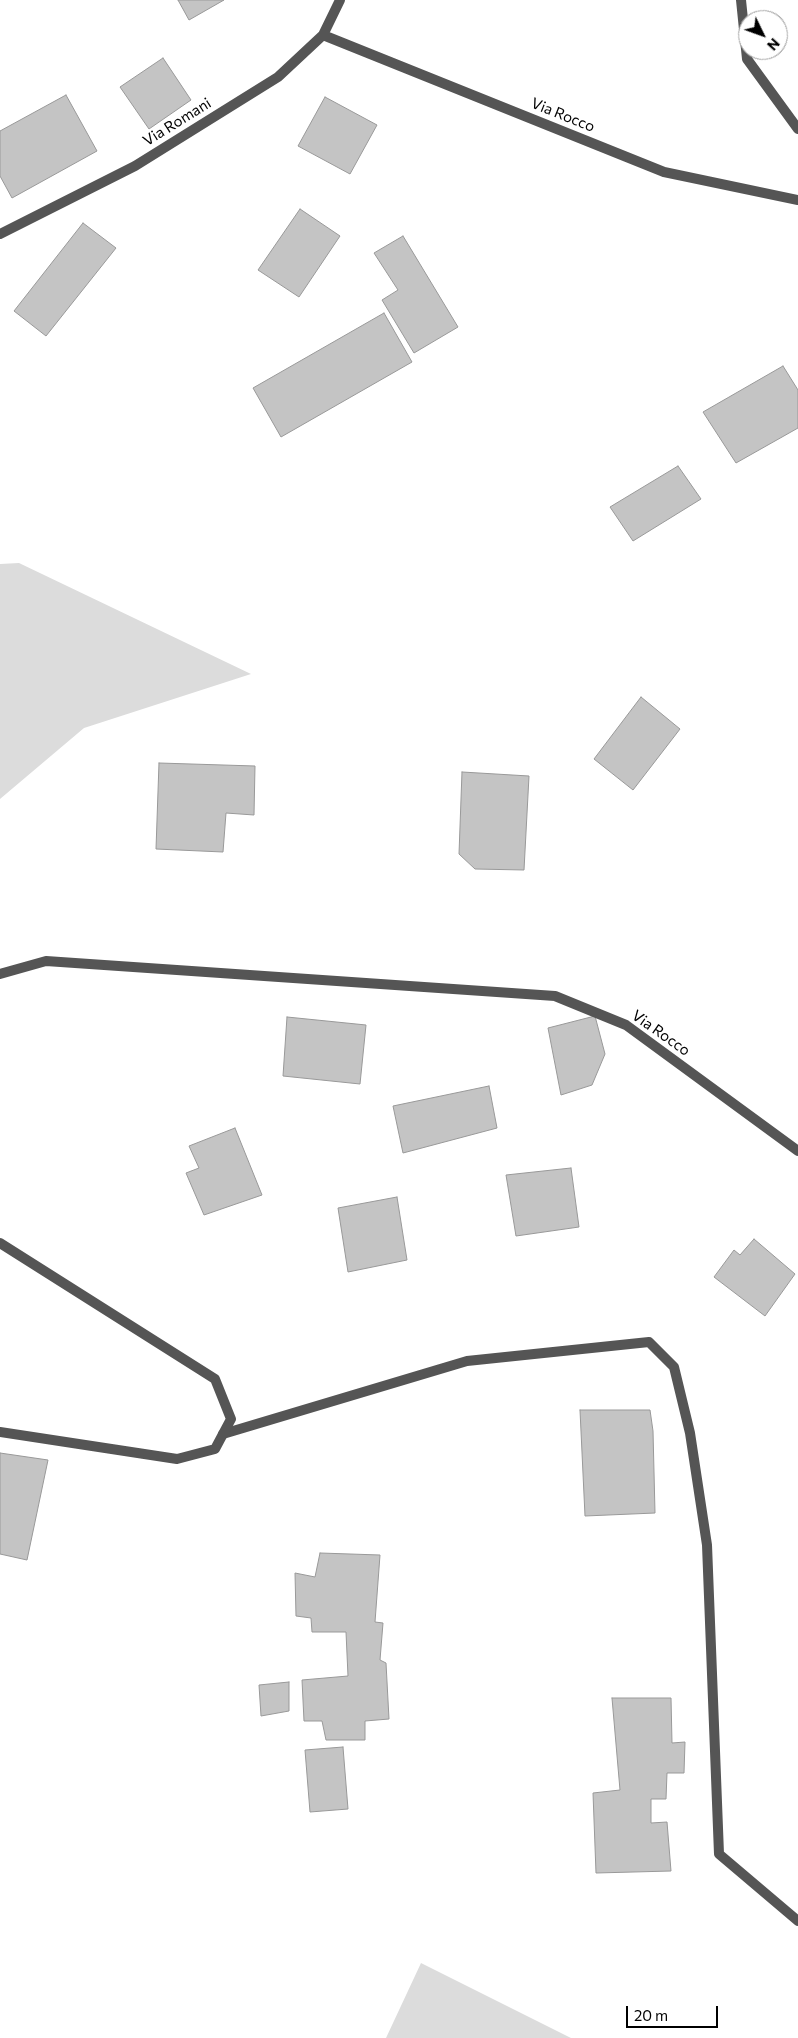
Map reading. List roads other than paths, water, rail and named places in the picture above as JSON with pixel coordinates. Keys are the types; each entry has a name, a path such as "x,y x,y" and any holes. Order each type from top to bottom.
{"street":[{"name":"Via Romani","path":"0,234 152,156 278,78 323,35 340,0"},
{"path":"742,0 747,59 798,130"},
{"name":"Via Rocco","path":"323,35 664,172 798,200"},
{"name":"Via Rocco","path":"0,974 46,961 555,996 626,1025 798,1151"},
{"path":"0,1243 215,1379 231,1419 215,1449 177,1459 0,1432"},
{"path":"223,1434 467,1361 649,1342 674,1367 690,1433 707,1545 719,1854 798,1921"}]}
